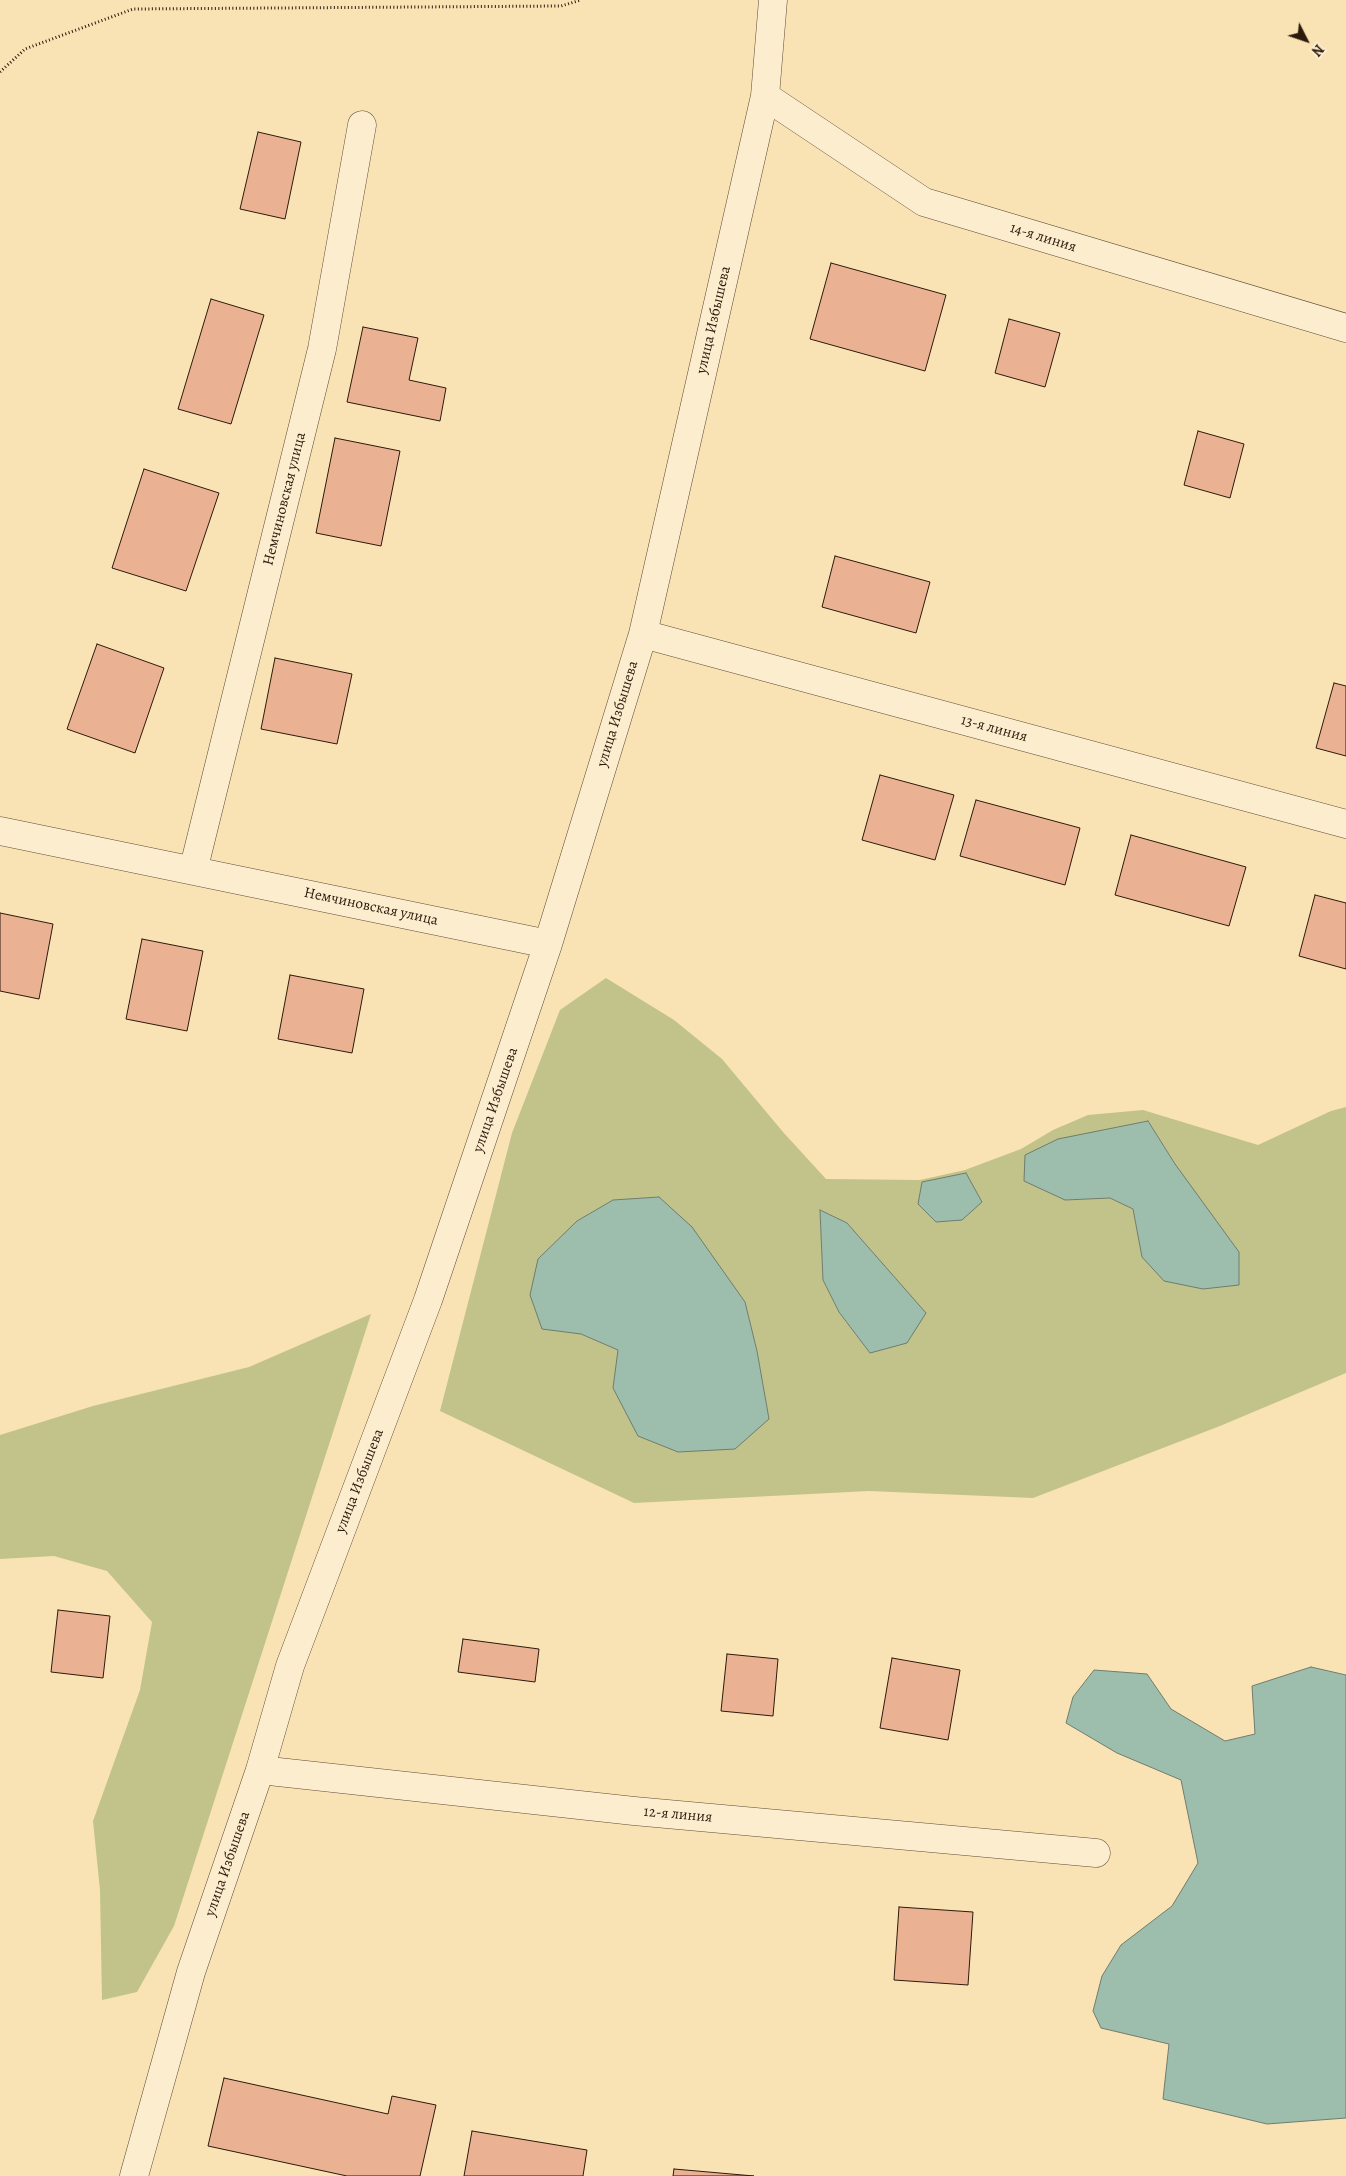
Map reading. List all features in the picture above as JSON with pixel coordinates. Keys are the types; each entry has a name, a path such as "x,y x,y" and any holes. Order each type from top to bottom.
{"street":[{"name":"улица Избышева","path":"142,2175 191,1972 260,1770 290,1666 428,1300 548,944 642,634 765,96 773,0"},
{"name":"14-я линия","path":"765,96 924,202 1346,328"},
{"name":"Немчиновская улица","path":"193,870 322,349 362,125"},
{"name":"13-я линия","path":"642,634 1346,824"},
{"name":"Немчиновская улица","path":"0,831 548,944"},
{"name":"12-я линия","path":"260,1770 634,1811 1096,1853"}],"path":[{"path":"0,72 25,49 133,9 561,6 581,0"}],"green space":[{"path":"606,978 674,1020 722,1059 783,1132 826,1179 920,1180 965,1170 1021,1149 1053,1130 1088,1115 1143,1110 1258,1145 1331,1111 1346,1107 1346,1373 1220,1426 1033,1498 869,1491 634,1503 440,1411 512,1133 560,1010","holes":["1148,1121 1175,1164 1142,1257 1133,1209 1110,1198 1065,1200 1100,1131","659,1197 745,1302 757,1351 769,1419 613,1388 619,1350 581,1334 577,1221 613,1200","820,1210 847,1223 925,1313 870,1353 839,1312 823,1280"]},
{"path":"371,1314 174,1926 137,1992 102,2000 100,1890 93,1821 140,1690 152,1622 107,1571 54,1556 0,1559 0,1435 93,1406 249,1367"}],"shaded area":[{"path":"1148,1121 1175,1164 1239,1252 1239,1285 1203,1289 1164,1281 1142,1257 1133,1209 1110,1198 1065,1200 1024,1181 1025,1155 1058,1139"},
{"path":"966,1173 982,1202 962,1220 936,1222 918,1204 922,1182"},
{"path":"659,1197 692,1227 745,1302 757,1351 769,1419 735,1449 678,1452 638,1436 613,1388 618,1350 581,1334 542,1329 530,1295 538,1259 577,1221 613,1200"},
{"path":"820,1210 847,1223 926,1313 907,1343 870,1353 839,1312 823,1280"},
{"path":"1311,1667 1346,1675 1346,2118 1267,2124 1163,2099 1169,2044 1101,2028 1093,2011 1102,1976 1121,1945 1172,1906 1198,1863 1181,1780 1117,1753 1066,1723 1073,1697 1094,1670 1147,1674 1171,1709 1225,1741 1255,1734 1252,1686"}],"building":[{"path":"258,132 301,142 285,219 240,209"},
{"path":"831,263 946,295 925,371 810,339"},
{"path":"211,299 264,315 231,424 178,409"},
{"path":"1009,319 1060,333 1045,387 995,373"},
{"path":"363,327 418,338 409,380 446,388 440,421 347,402"},
{"path":"1198,431 1244,444 1230,498 1184,485"},
{"path":"335,438 400,451 381,546 316,533"},
{"path":"144,469 219,493 186,591 112,568"},
{"path":"835,556 930,582 916,633 822,607"},
{"path":"97,644 164,668 135,753 67,729"},
{"path":"275,658 352,674 337,744 261,729"},
{"path":"1334,683 1346,686 1346,756 1316,748"},
{"path":"880,775 954,795 935,860 862,840"},
{"path":"976,800 1080,828 1065,885 960,856"},
{"path":"1131,835 1246,867 1229,926 1115,895"},
{"path":"1315,895 1346,903 1346,969 1299,956"},
{"path":"0,913 53,924 39,999 0,991"},
{"path":"142,939 203,951 187,1031 126,1019"},
{"path":"290,975 364,989 352,1053 278,1039"},
{"path":"58,1610 110,1616 103,1678 51,1672"},
{"path":"463,1639 539,1649 535,1682 458,1672"},
{"path":"727,1654 778,1659 773,1716 721,1711"},
{"path":"892,1658 960,1670 948,1740 880,1728"},
{"path":"899,1907 973,1912 968,1985 894,1980"},
{"path":"224,2078 388,2114 392,2096 436,2105 420,2176 347,2176 208,2146"},
{"path":"472,2131 587,2150 583,2176 464,2176"},
{"path":"674,2169 754,2176 673,2176"}]}
